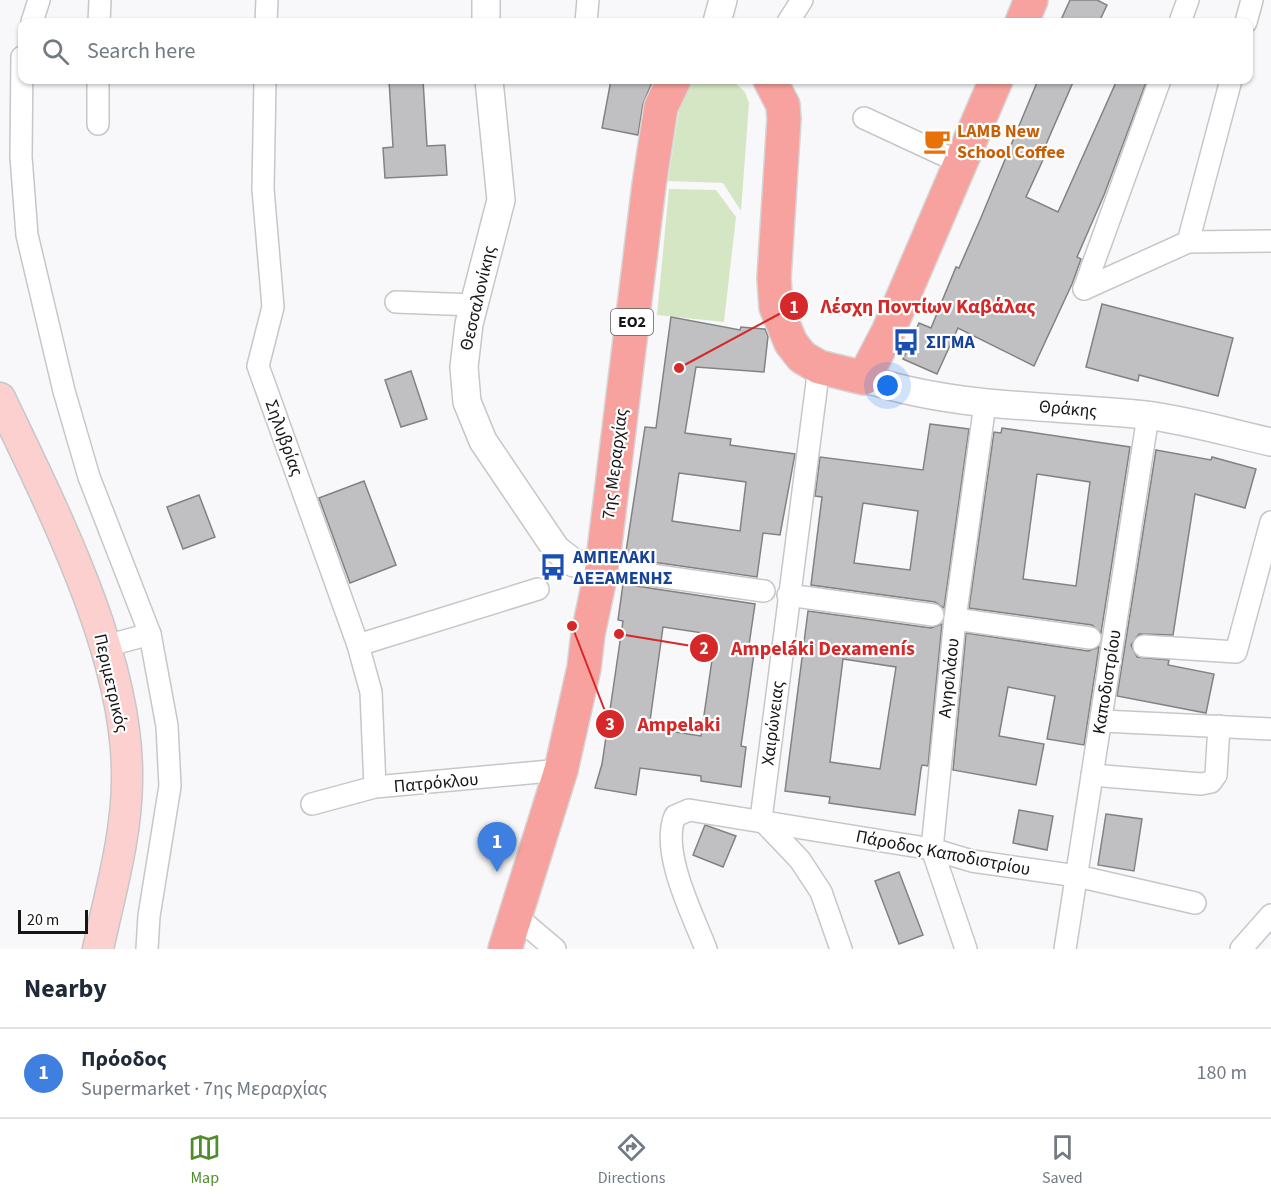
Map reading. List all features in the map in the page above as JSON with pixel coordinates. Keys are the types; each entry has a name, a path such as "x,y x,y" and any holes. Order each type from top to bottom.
{"main road":[{"path":"1024,18 1031,0"},
{"name":"7ης Μεραρχίας","path":"505,949 561,771 602,568 649,184 662,107 672,84"},
{"path":"772,84 783,105 784,119 774,285 776,307 791,343 802,357 819,367 864,378 888,332 994,84"},
{"name":"Περιμετρικός","path":"0,398 53,512 106,646 123,725 128,778 123,830 98,949"}],"street":[{"path":"33,18 39,0"},
{"path":"99,18 100,0"},
{"path":"266,18 267,0"},
{"path":"486,0 486,18"},
{"path":"586,18 588,0"},
{"path":"718,18 723,0"},
{"path":"791,18 802,0"},
{"path":"1181,18 1188,0"},
{"path":"1247,18 1252,0 1271,6"},
{"path":"22,84 21,157 27,235 64,391 89,477 150,634 167,726 170,786 149,916 147,949"},
{"path":"98,84 98,124"},
{"name":"Σηλυβρίας","path":"265,84 263,189 273,306 258,366 358,645 371,692 375,787"},
{"name":"Θεσσαλονίκης","path":"489,84 501,200 469,324 464,367 467,402 479,433 556,549 574,563 602,568"},
{"path":"1159,84 1084,289 1188,242 1271,241"},
{"path":"1188,242 1230,84"},
{"path":"864,118 961,163"},
{"path":"396,302 474,305"},
{"name":"Χαιρώνειας","path":"762,819 788,595 819,367"},
{"name":"Θράκης","path":"864,378 899,390 985,404 1148,416 1271,442"},
{"name":"Αγησιλάου","path":"966,949 932,849 955,619 985,404"},
{"name":"Καποδιστρίου","path":"1065,949 1148,416"},
{"path":"1144,646 1236,652 1271,522"},
{"path":"602,568 764,591"},
{"path":"358,645 538,588"},
{"path":"788,595 933,615"},
{"path":"955,619 1090,638"},
{"path":"106,646 150,634"},
{"path":"1102,721 1271,729"},
{"path":"1092,775 1201,784 1211,782 1216,775 1219,726"},
{"name":"Πατρόκλου","path":"312,804 375,787 561,771"},
{"name":"Πάροδος Καποδιστρίου","path":"706,949 679,879 674,854 672,824 675,816 689,810 762,819 932,849 972,861 1077,876 1195,903"},
{"path":"762,819 800,860 821,892 841,949"},
{"path":"1240,949 1271,915"},
{"path":"516,916 555,949"}],"green space":[{"path":"691,84 736,84 745,92 749,103 741,211 723,183 668,181 681,98"},
{"path":"669,189 716,190 736,217 724,322 657,315"}],"building":[{"path":"1070,0 1097,0 1107,5 1101,18 1062,18"},
{"path":"389,84 423,84 427,146 445,145 447,175 385,178 383,148 393,147"},
{"path":"610,84 651,84 643,104 638,135 602,128"},
{"path":"1036,84 1072,84 1044,149 1047,151 1026,197 1058,212 1115,84 1146,84 1104,195 1077,257 1081,259 1072,284 1034,366 958,328 937,374 903,359 919,323 931,328 956,267 959,268"},
{"path":"1102,304 1233,338 1218,396 1139,375 1138,381 1086,367"},
{"path":"671,317 740,330 741,327 765,329 768,336 764,372 696,367 685,433 731,439 730,445 795,454 780,535 763,533 757,577 625,558 645,427 656,428","holes":["679,473 746,482 740,531 672,521"]},
{"path":"411,371 427,419 401,427 385,380"},
{"path":"930,424 969,429 944,608 935,602 811,585 822,497 815,496 820,457 923,470","holes":["863,503 918,511 910,570 854,563"]},
{"path":"1002,428 1130,447 1101,633 1092,625 969,608 994,432 1001,433","holes":["1037,474 1090,482 1076,586 1023,579"]},
{"path":"1156,450 1211,460 1212,457 1256,469 1245,508 1195,494 1173,635 1139,634 1131,645 1137,657 1169,660 1168,665 1214,674 1206,713 1117,696"},
{"path":"364,481 396,565 350,583 319,498"},
{"path":"199,495 215,537 183,549 167,507"},
{"path":"623,584 755,604 748,652 754,653 741,746 746,747 741,787 701,781 701,776 640,768 636,795 595,788 602,764 623,621 618,620","holes":["663,627 710,634 709,638 715,639 701,736 649,728"]},
{"path":"808,611 931,628 942,624 928,766 922,765 915,815 829,803 830,797 785,791","holes":["843,659 896,667 880,769 830,762"]},
{"path":"966,633 1088,651 1099,647 1084,745 1047,739 1055,696 1008,687 999,736 1044,744 1036,785 953,770"},
{"path":"1019,810 1053,816 1047,850 1013,843"},
{"path":"1106,814 1142,819 1134,871 1098,865"},
{"path":"705,825 736,836 723,867 693,855"},
{"path":"899,872 923,935 899,944 875,881"}],"place":[{"name":"LAMB New School Coffee","path":"937,141"},
{"name":"ΣΙΓΜΑ","path":"906,342"},
{"name":"Λέσχη Ποντίων Καβάλας","path":"679,368"},
{"name":"ΑΜΠΕΛΑΚΙ ΔΕΞΑΜΕΝΗΣ","path":"553,567"},
{"name":"Ampelaki","path":"572,626"},
{"name":"Ampeláki Dexamenís","path":"619,634"},
{"name":"Πρόοδος","path":"497,872"}]}
